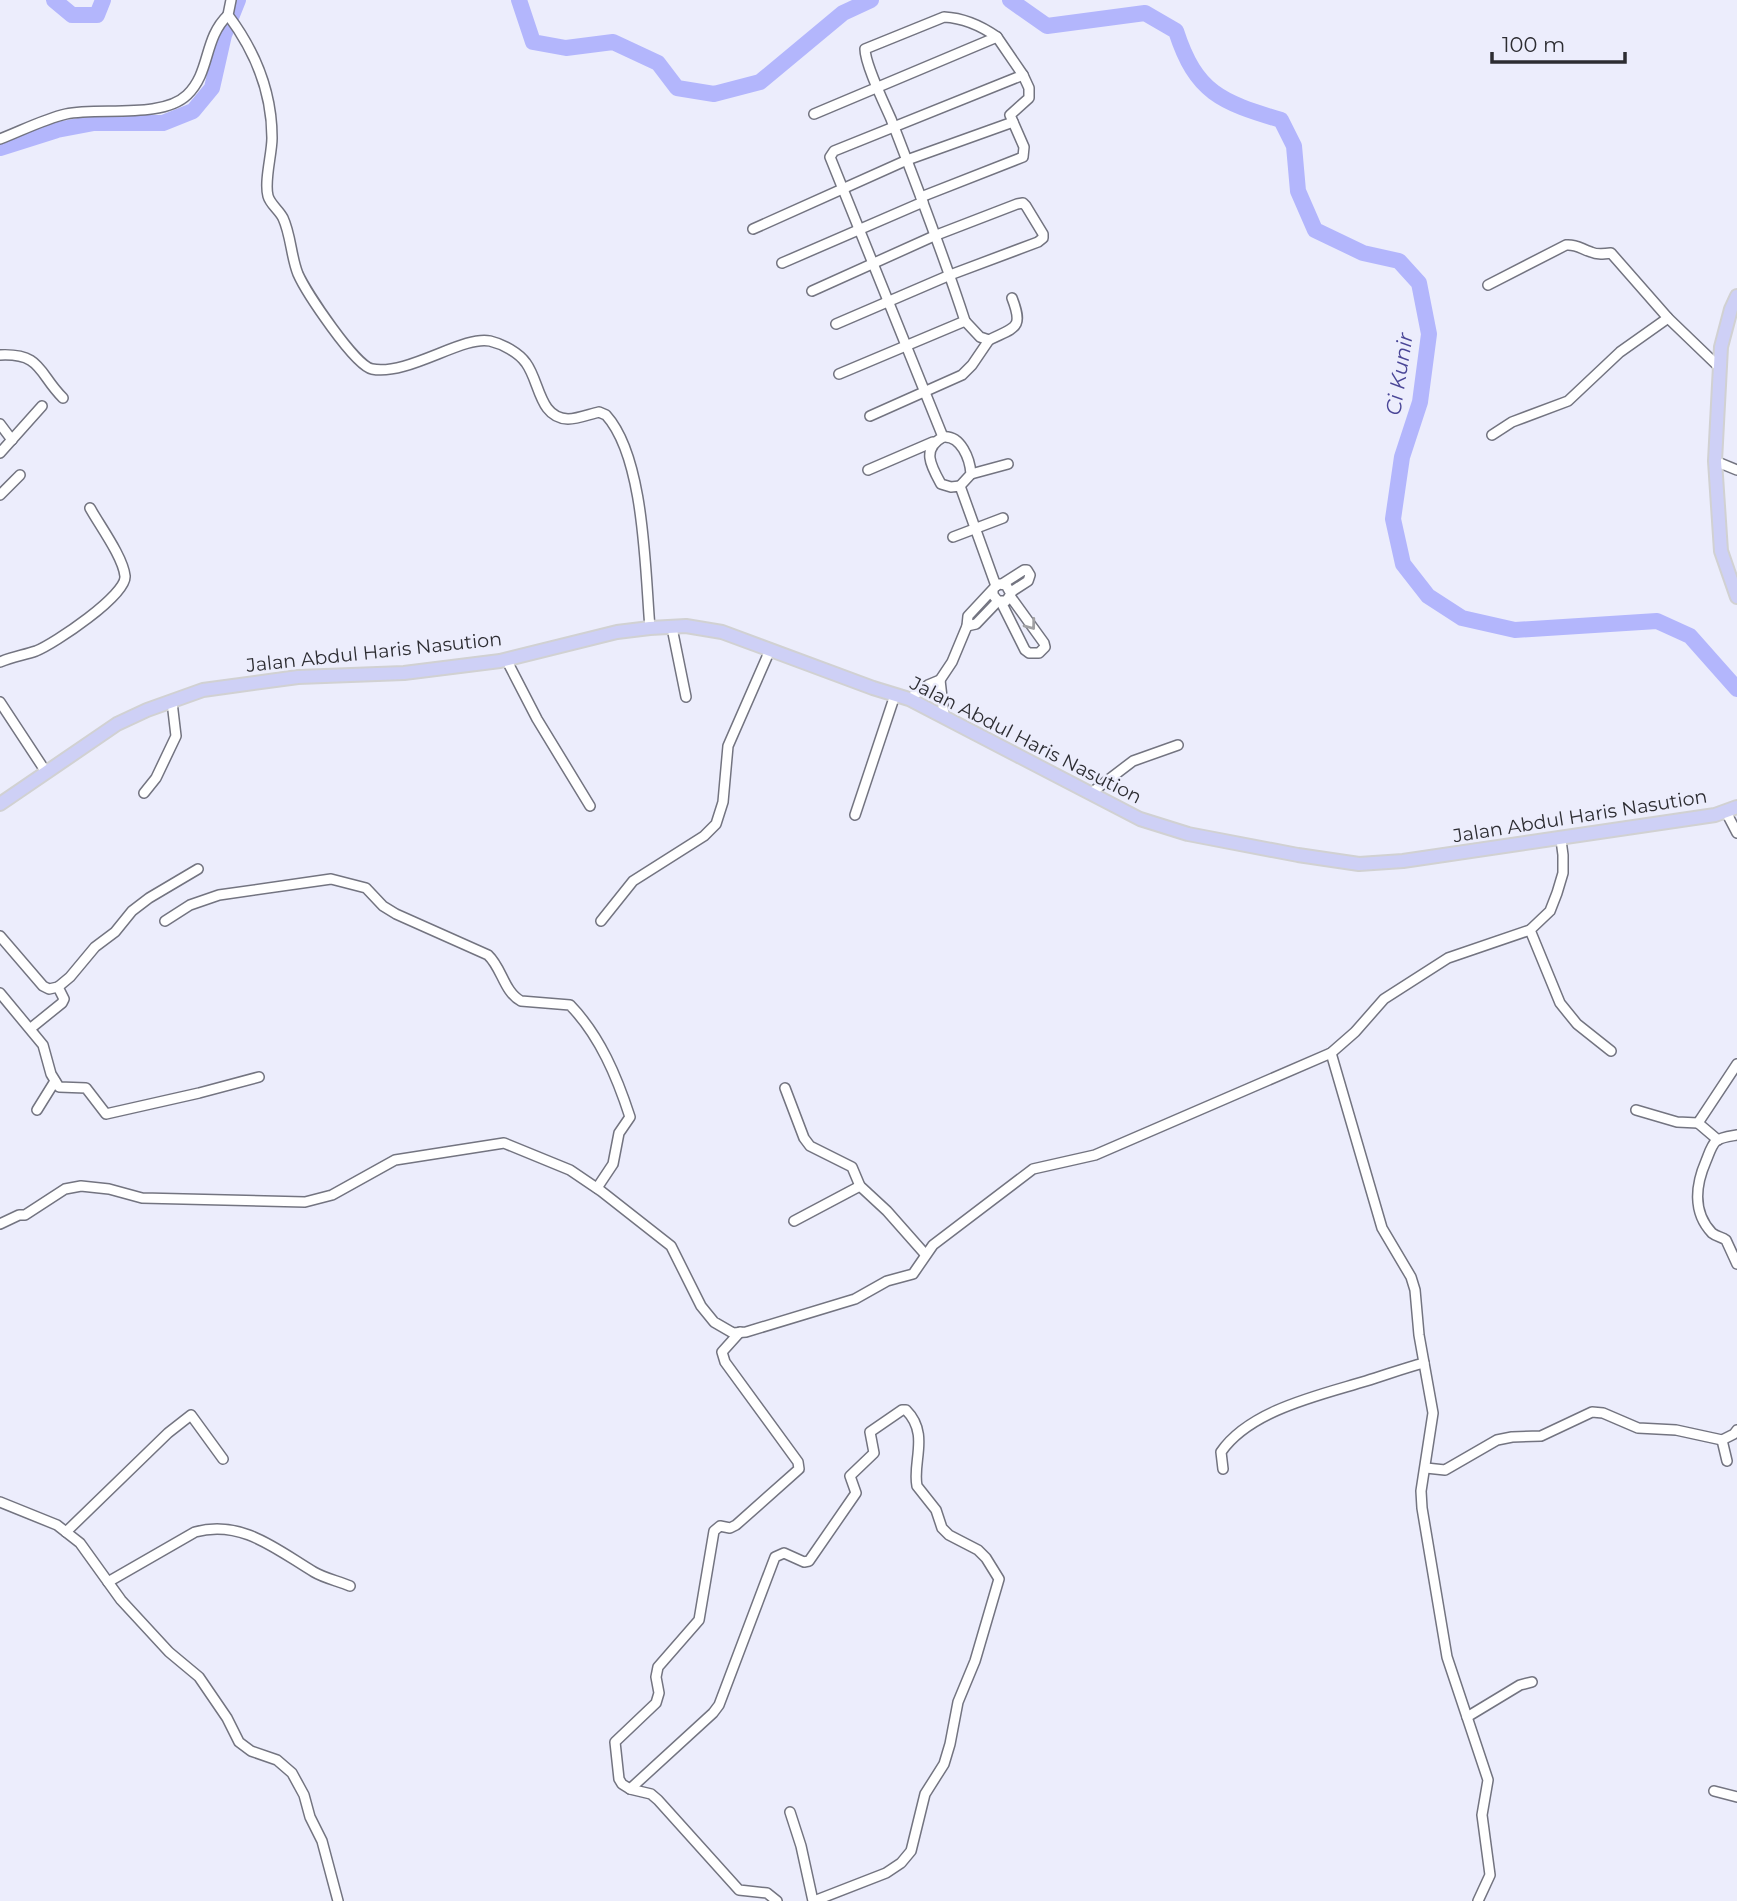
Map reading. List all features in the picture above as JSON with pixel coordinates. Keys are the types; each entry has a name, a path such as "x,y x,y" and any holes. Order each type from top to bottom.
{"main road":[{"path":"1737,296 1721,347 1716,461 1721,551 1737,597"},
{"name":"Jalan Abdul Haris Nasution","path":"0,804 117,724 203,690 298,677 404,673 506,659 617,632 686,626 722,632 909,699 1140,820 1188,834 1298,855 1359,864 1403,861 1561,840 1715,815 1731,809"}],"street":[{"path":"231,0 229,16 245,39 259,68 270,101 272,138 267,194 283,219 297,272 307,293 362,365 372,369 385,369 430,359 484,340 515,353 526,363 543,402 558,417 574,419 599,412 606,415 628,457 635,478 650,628"},
{"path":"0,139 63,115 149,108 176,103 197,84 217,26 229,16"},
{"path":"782,263 922,199 1022,159 1025,154 1024,147 1010,116 1026,102 1030,94 1023,75 997,37 977,24 958,17 944,17 869,46 865,49 865,55 922,199 965,321 980,337 989,340"},
{"path":"814,114 997,37"},
{"path":"943,437 839,185 830,157 832,152 1023,75"},
{"path":"753,229 839,185 1013,122"},
{"path":"813,291 934,236 1020,203 1027,206 1043,234 1040,241 950,275 836,324"},
{"path":"1488,285 1566,245 1574,245 1590,252 1611,253 1668,318 1720,368"},
{"path":"870,416 925,393 967,371 989,340 1011,329 1018,321 1012,298"},
{"path":"1492,435 1513,422 1568,401 1620,352 1668,318"},
{"path":"839,374 965,321"},
{"path":"0,355 20,356 34,361 63,398"},
{"path":"0,453 41,406"},
{"path":"0,424 12,440"},
{"path":"868,470 948,436 957,440 969,460 971,474"},
{"path":"933,442 929,453 939,480 947,487 960,486 971,474 1008,464"},
{"path":"1716,461 1737,470"},
{"path":"0,495 20,475"},
{"path":"960,486 997,587 993,595 1000,602 1026,650 1029,653 1038,653 1045,647 1044,643 1010,594 1009,588 997,587"},
{"path":"0,662 35,651 63,635 107,603 123,586 125,573 90,508"},
{"path":"953,537 1003,518"},
{"path":"909,699 940,680 952,662 967,626 968,616 997,587 1027,570 1030,575 1028,581 976,624 967,626"},
{"path":"672,628 686,697"},
{"path":"601,921 633,881 704,836 716,824 724,795 728,746 770,650"},
{"path":"506,659 537,719 590,806"},
{"path":"940,680 944,715"},
{"path":"855,814 895,695"},
{"path":"144,793 156,778 176,736 172,702"},
{"path":"0,703 46,772"},
{"path":"1091,793 1133,761 1178,745"},
{"path":"1731,809 1737,833"},
{"path":"0,1224 25,1215 65,1189 81,1186 109,1189 142,1198 305,1202 332,1195 394,1160 497,1143 512,1145 563,1167 597,1188 670,1246 701,1306 714,1322 723,1329 740,1332 855,1299 887,1281 908,1277 917,1270 933,1245 1034,1169 1094,1155 1331,1053 1355,1032 1384,999 1448,958 1530,930 1550,911 1557,892 1563,873 1561,840"},
{"path":"0,936 43,986 49,989 58,987 95,947 115,932 132,911 198,869"},
{"path":"165,921 190,905 219,895 335,879 366,888 383,906 396,914 488,955 497,965 515,998 521,1001 570,1005 604,1051 630,1117 620,1133 612,1164 597,1188"},
{"path":"1530,930 1560,1003 1577,1024 1611,1051"},
{"path":"31,1028 64,999 58,987"},
{"path":"0,993 43,1045 59,1087 86,1088 103,1112 111,1114 259,1077"},
{"path":"1331,1053 1382,1228 1414,1284 1419,1335 1433,1413 1421,1491 1422,1507 1447,1657 1488,1780 1482,1815 1490,1869 1488,1882 1478,1901"},
{"path":"1698,1123 1737,1064"},
{"path":"37,1110 55,1081"},
{"path":"785,1088 804,1138 814,1149 852,1167 860,1186 887,1211 925,1254"},
{"path":"1636,1110 1664,1119 1698,1123 1718,1140"},
{"path":"1737,1135 1718,1140 1699,1176 1697,1195 1699,1208 1713,1233 1726,1240 1737,1264"},
{"path":"794,1221 860,1186"},
{"path":"740,1332 722,1352 725,1362 798,1462 799,1469 736,1525 730,1528 720,1527 714,1531 700,1618 659,1667 656,1677 660,1693 652,1709 615,1742 619,1779 630,1789 647,1792 658,1800 735,1887 743,1891 767,1893 777,1901"},
{"path":"1223,1469 1221,1452 1227,1442 1265,1417 1310,1396 1424,1363"},
{"path":"630,1789 715,1710 775,1557 784,1553 804,1562 809,1561 856,1493 850,1476 873,1455 870,1432 906,1410 913,1418 919,1440 917,1486 936,1510 942,1528 949,1535 978,1550 999,1579 975,1661 958,1702 944,1764 925,1794 911,1851 901,1863 886,1873 813,1901 801,1846 790,1812"},
{"path":"1426,1468 1445,1470 1497,1440 1541,1436 1592,1412 1602,1413 1638,1428 1676,1430 1722,1440 1737,1430"},
{"path":"66,1532 168,1433 191,1415 223,1459"},
{"path":"1722,1440 1727,1461"},
{"path":"0,1502 57,1525 80,1543 108,1582 169,1652 199,1677 227,1718 239,1742 251,1751 277,1759 292,1773 322,1841 338,1901"},
{"path":"108,1582 195,1532 222,1528 246,1533 280,1549 316,1574 350,1586"},
{"path":"1467,1717 1520,1685 1532,1682"},
{"path":"1714,1791 1737,1797"},
{"path":"743,1891 751,1901"}],"waterway":[{"name":"Ci Kunir","path":"54,0 72,15 97,15 103,0"},
{"path":"0,148 57,130 94,123 163,123 193,111 212,88 224,35 238,0"},
{"name":"Ci Kunir","path":"519,0 533,42 566,48 613,42 658,63 677,88 714,94 760,82 843,13 871,0"},
{"name":"Ci Kunir","path":"1010,0 1047,26 1145,13 1176,31 1192,69 1213,92 1242,107 1281,120 1294,146 1298,191 1315,230 1363,253 1399,261 1419,283 1429,334 1420,402 1402,457 1393,519 1403,564 1428,596 1462,618 1515,630 1657,621 1690,636 1737,689"}]}
